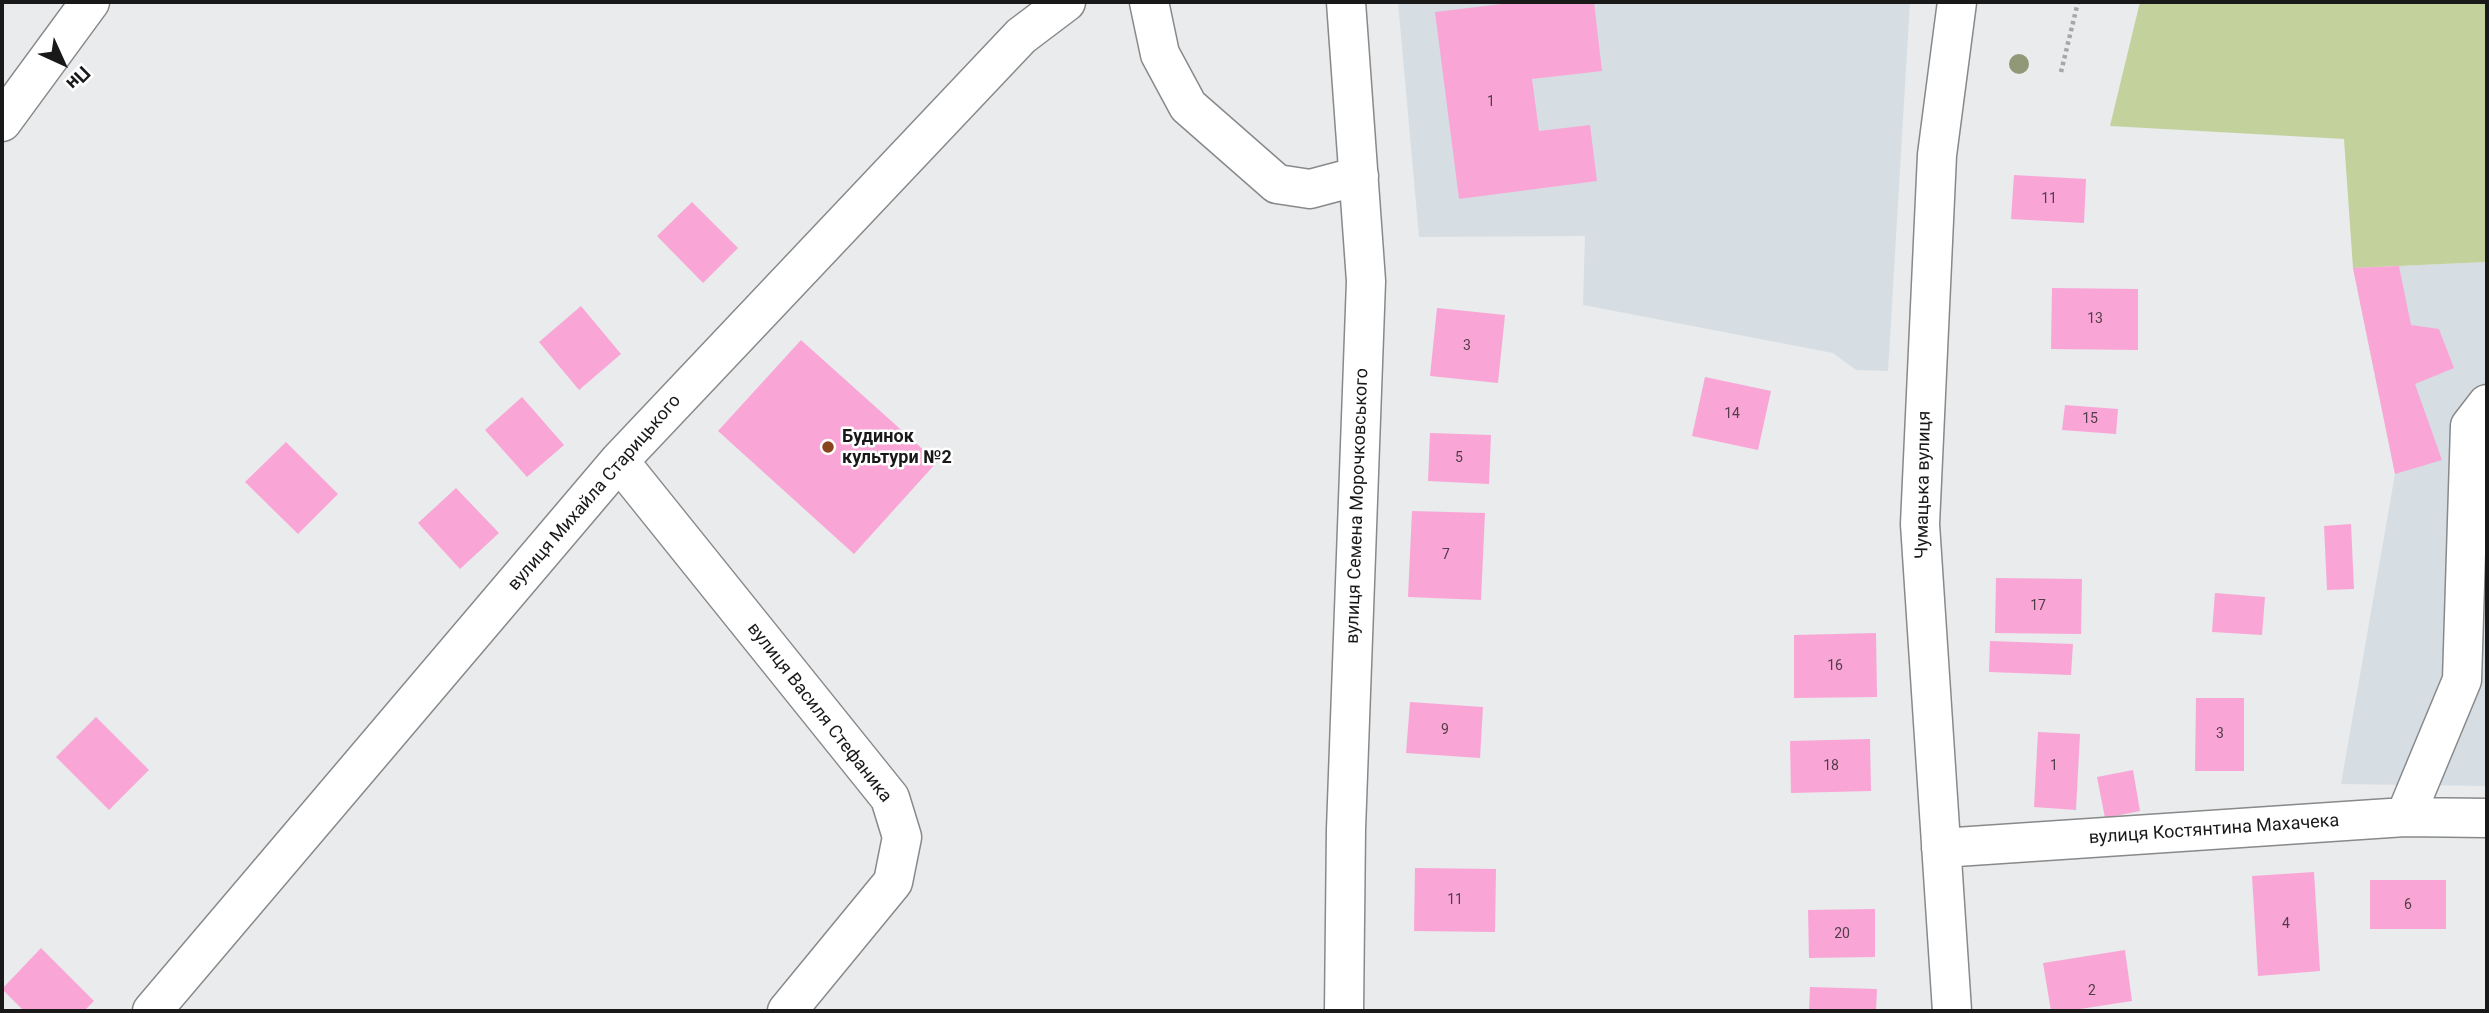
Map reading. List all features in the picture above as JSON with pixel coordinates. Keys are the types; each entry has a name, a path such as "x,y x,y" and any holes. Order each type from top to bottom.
{"street":[{"path":"2,122 90,2"},
{"name":"вулиця Михайла Старицького","path":"152,1011 619,461 1021,36 1066,2"},
{"path":"1149,2 1160,54 1188,106 1277,184 1310,189 1359,176"},
{"name":"вулиця Семена Морочковського","path":"1344,1011 1346,830 1366,281 1346,2"},
{"name":"Чумацька вулиця","path":"1952,1011 1920,524 1937,155 1957,2"},
{"path":"2404,817 2462,680 2470,426 2487,404"},
{"name":"вулиця Василя Стефаника","path":"619,461 890,797 902,837 893,882 787,1011"},
{"name":"вулиця Костянтина Махачека","path":"1941,848 2404,817 2487,818"}],"path":[{"path":"2061,72 2078,2"}],"shaded area":[{"path":"1398,2 1910,2 1888,371 1856,370 1833,353 1583,305 1585,236 1419,237"},
{"path":"2487,262 2487,786 2341,784 2395,474 2353,268"}],"green space":[{"path":"2140,2 2487,2 2487,262 2353,268 2344,139 2110,126"}],"building":[{"path":"1518,2 1594,2 1602,71 1532,79 1539,131 1590,125 1597,181 1459,199 1435,12"},
{"path":"2014,175 2086,179 2084,223 2011,219"},
{"path":"692,202 738,248 703,283 657,236"},
{"path":"2399,266 2411,325 2439,329 2454,368 2415,384 2442,460 2395,474 2353,268"},
{"path":"2052,288 2138,289 2138,350 2051,349"},
{"path":"581,306 621,354 579,390 539,342"},
{"path":"1437,308 1505,315 1498,383 1430,376"},
{"name":"Будинок культури №2","path":"801,340 937,462 854,554 718,431"},
{"path":"1705,377 1771,391 1758,450 1692,436"},
{"path":"522,397 564,445 527,477 485,430"},
{"path":"2065,405 2118,409 2116,434 2062,430"},
{"path":"1430,433 1491,435 1489,484 1428,481"},
{"path":"286,442 338,494 298,534 245,482"},
{"path":"456,488 499,533 460,569 418,523"},
{"path":"1412,511 1485,513 1481,600 1408,597"},
{"path":"2351,524 2354,589 2327,590 2324,526"},
{"path":"1996,578 2082,579 2081,634 1995,633"},
{"path":"2215,593 2265,597 2262,635 2212,632"},
{"path":"1876,633 1877,697 1794,698 1794,635"},
{"path":"1990,641 2073,644 2071,675 1989,672"},
{"path":"2196,698 2244,698 2244,771 2195,771"},
{"path":"1410,702 1483,707 1480,758 1406,753"},
{"path":"96,717 149,770 109,810 56,757"},
{"path":"2038,732 2080,734 2076,810 2034,807"},
{"path":"1870,739 1871,791 1791,793 1790,741"},
{"path":"2133,770 2140,811 2105,818 2097,777"},
{"path":"1415,868 1496,869 1495,932 1414,931"},
{"path":"2314,872 2320,971 2258,976 2252,876"},
{"path":"2370,880 2446,880 2446,929 2370,929"},
{"path":"1875,909 1875,957 1809,958 1808,910"},
{"path":"41,948 94,1001 84,1011 24,1011 2,989"},
{"path":"2125,950 2132,1001 2051,1011 2043,963"},
{"path":"1810,987 1877,989 1876,1011 1809,1011"}],"place":[{"name":"Будинок культури №2","path":"828,447"}]}
